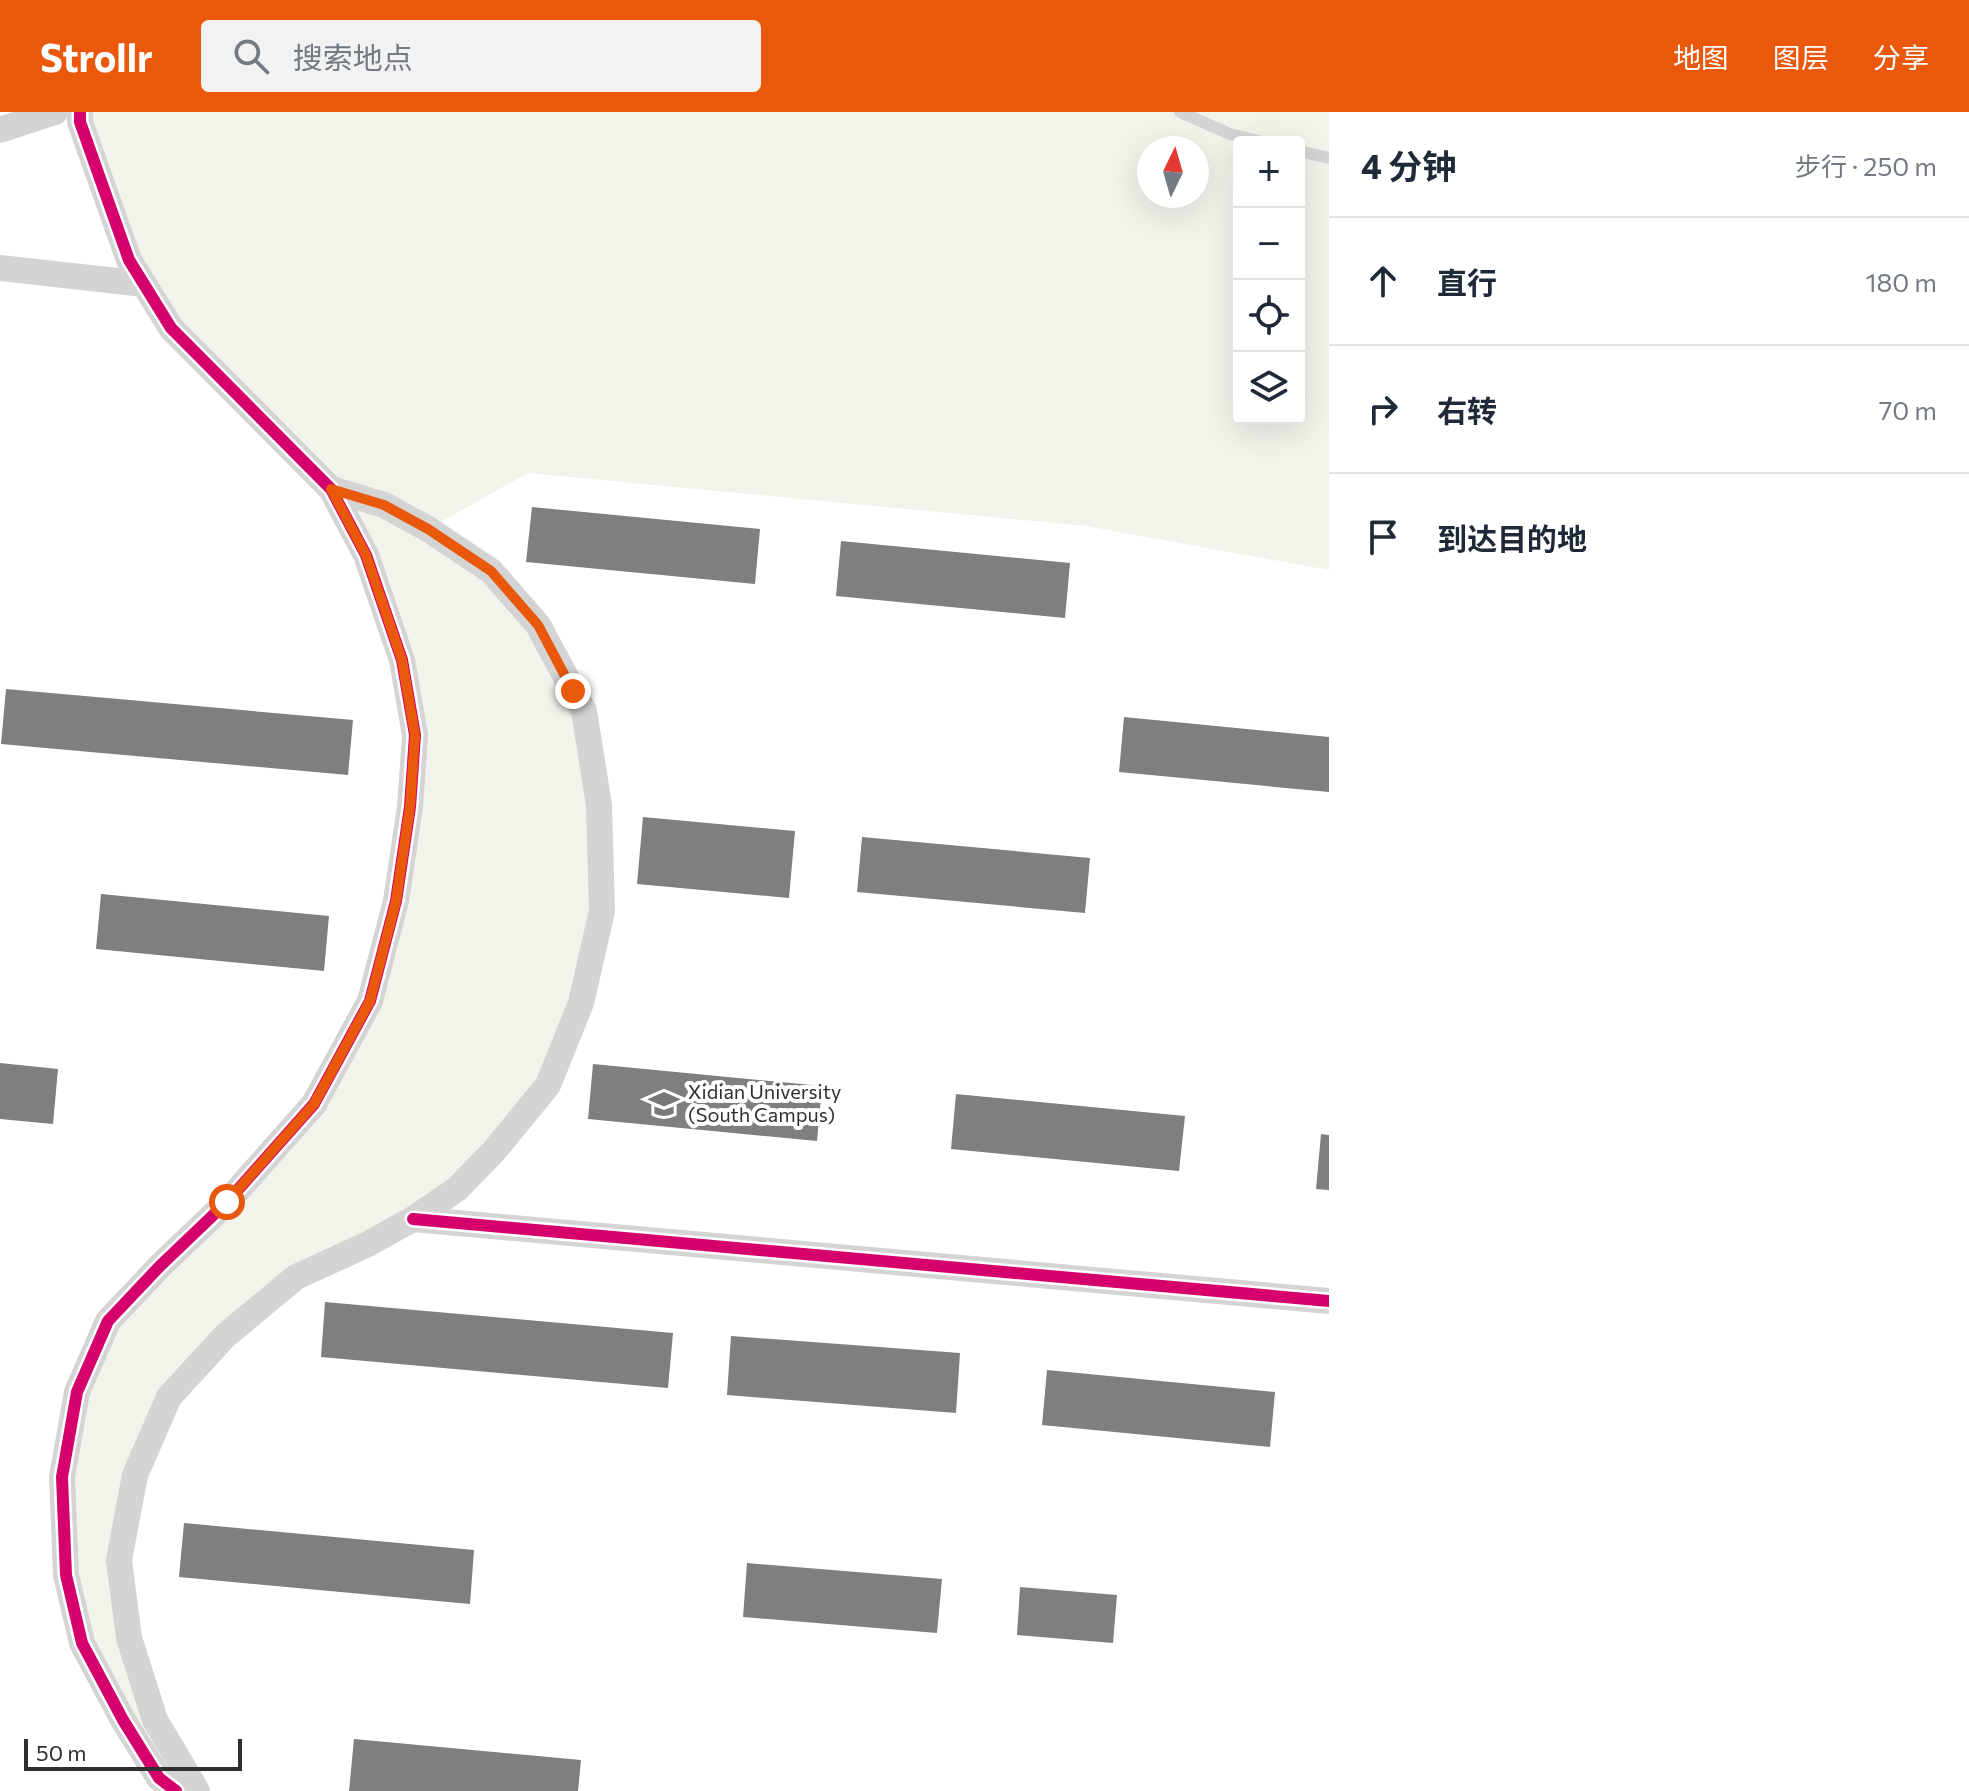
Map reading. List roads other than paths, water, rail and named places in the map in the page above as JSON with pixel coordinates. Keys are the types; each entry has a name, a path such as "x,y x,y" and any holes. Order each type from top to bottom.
{"street":[{"path":"0,130 55,112"},
{"path":"80,112 80,122 129,260 171,328 331,489 366,555 402,660 415,735 410,807 396,901 370,1001 314,1104 227,1202 108,1321 77,1392 62,1477 66,1575 82,1643 123,1720 159,1778 176,1791"},
{"path":"0,268 144,284"},
{"path":"197,1791 155,1720 129,1638 119,1560 135,1475 169,1397 225,1336 296,1277 368,1244 413,1219 457,1189 494,1151 548,1085 581,1003 602,911 599,805 584,711 538,625 491,571 428,529 384,505 331,489"},
{"path":"413,1219 1329,1301"}],"lane":[{"path":"1180,112 1238,136"},
{"path":"1305,152 1329,158"}],"place":[{"name":"Xidian University (South Campus)","path":"664,1104"}]}
